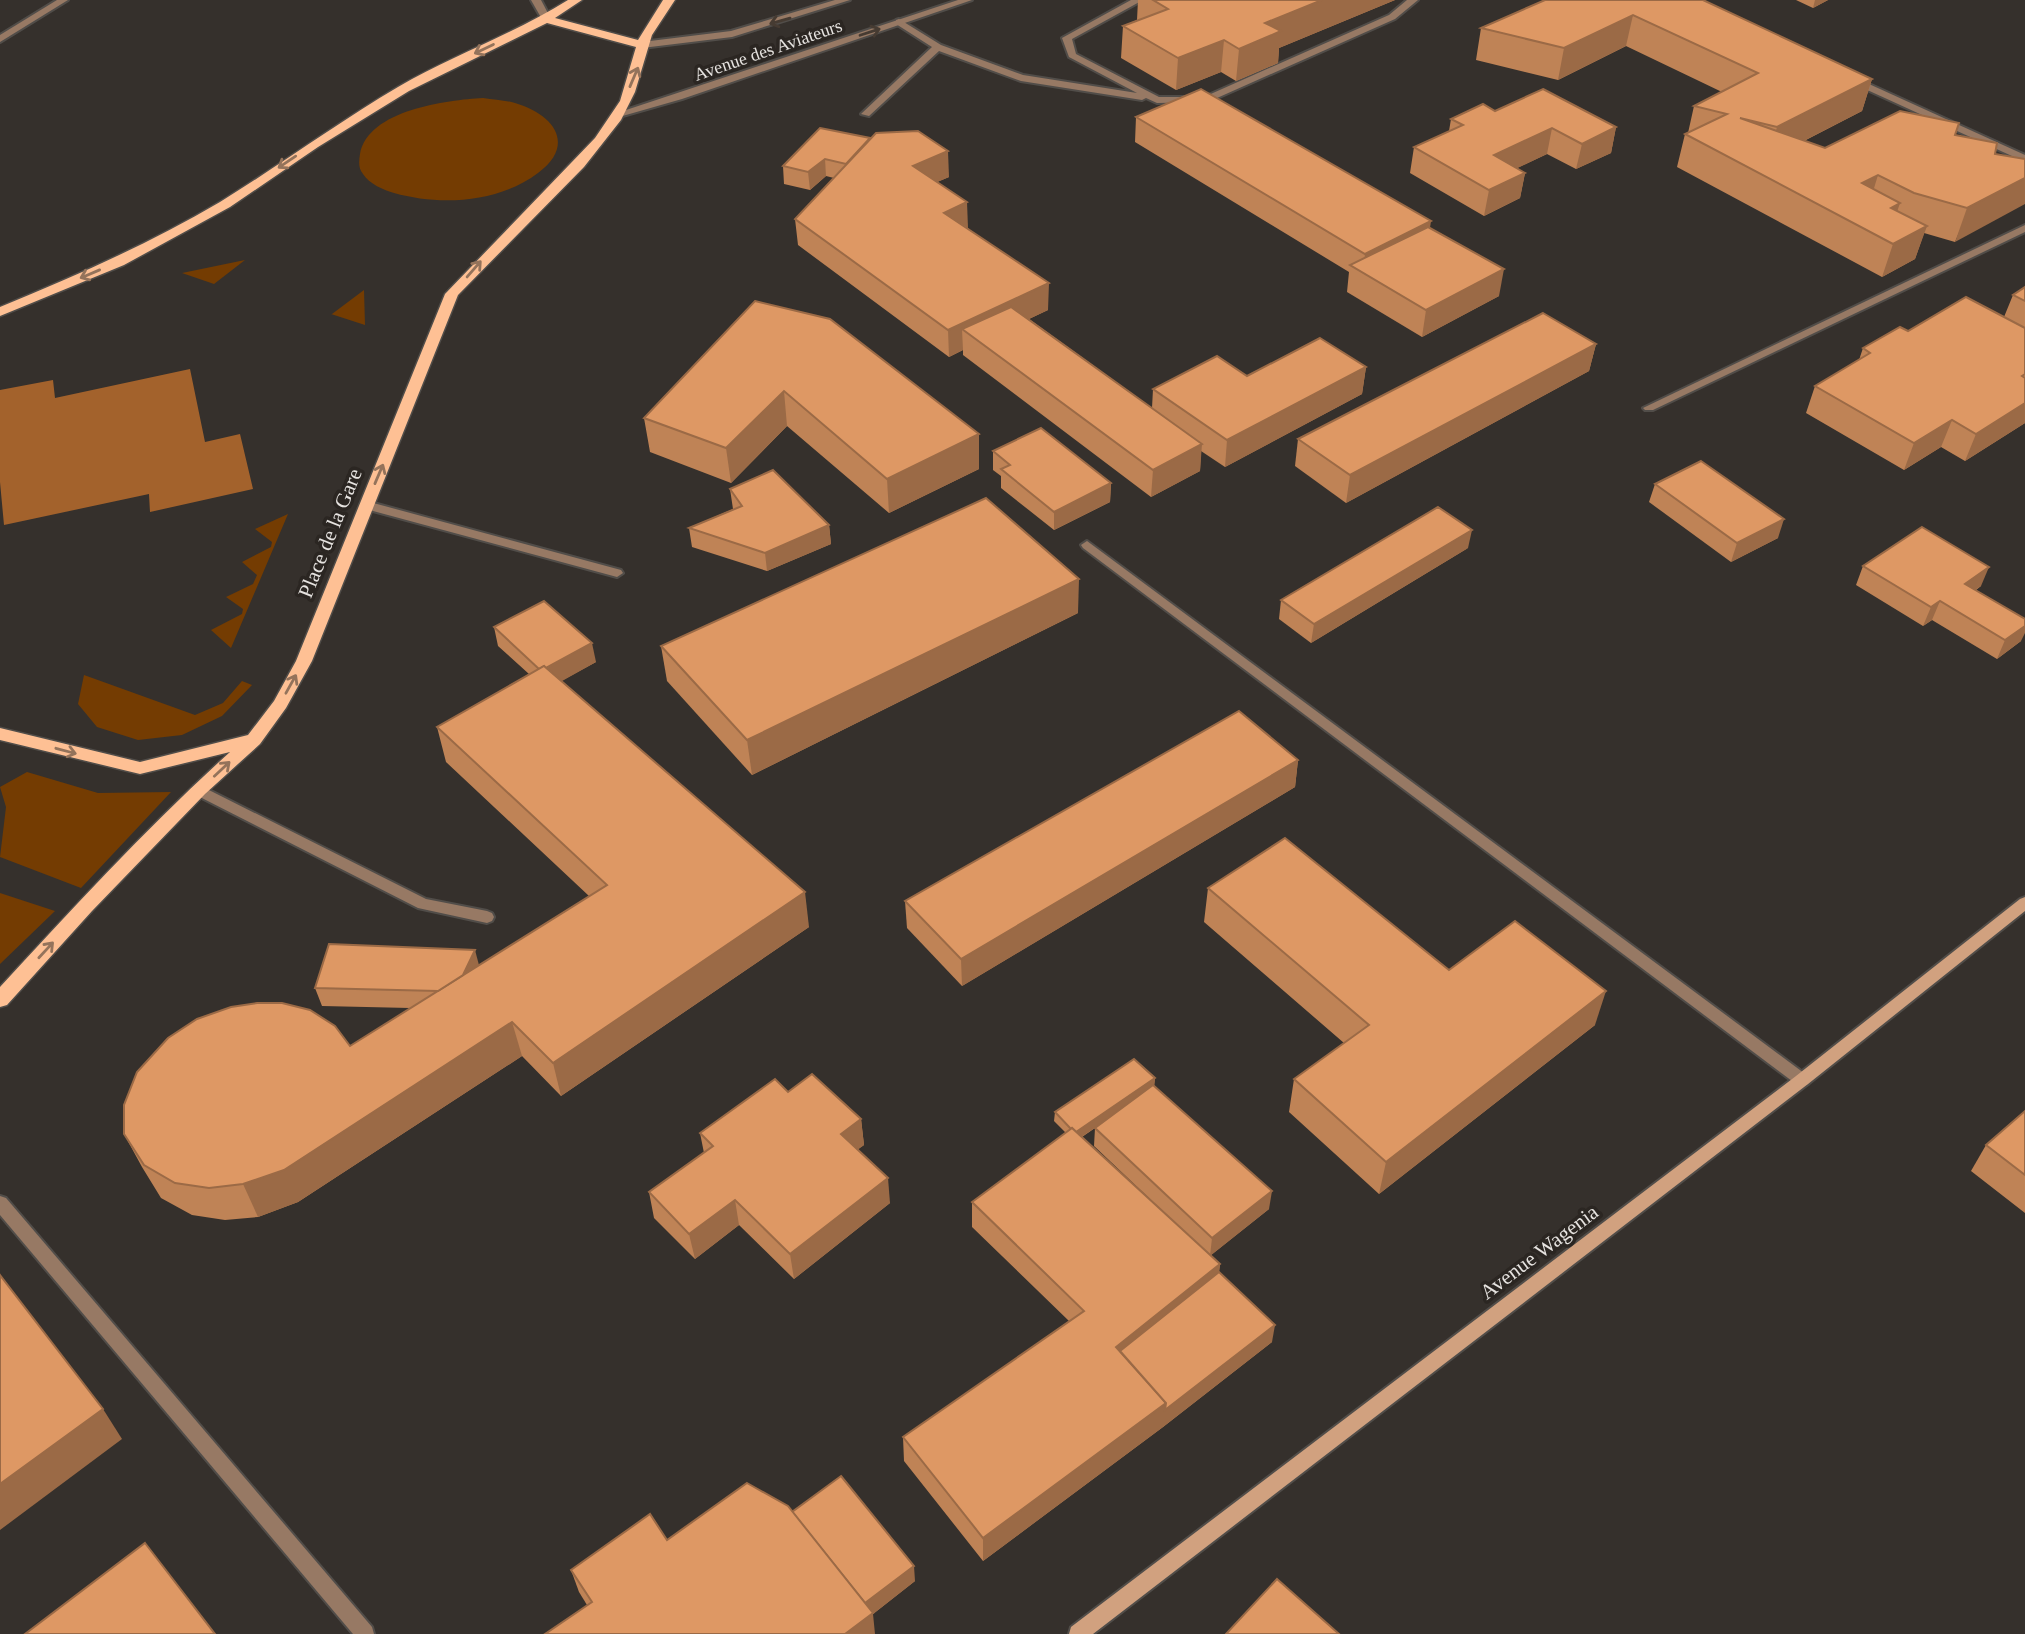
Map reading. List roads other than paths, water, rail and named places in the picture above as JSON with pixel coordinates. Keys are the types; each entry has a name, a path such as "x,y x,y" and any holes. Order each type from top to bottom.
{"main road":[{"path":"0,312 118,262 225,204 314,144 405,88 546,19 576,0"},
{"name":"Place de la Gare","path":"0,1000 86,906 199,790 254,740 280,704 304,661 452,294 490,251 578,165 619,114 639,65 642,45 669,0"},
{"path":"546,19 642,45"},
{"path":"0,734 140,768 254,740"},
{"name":"Avenue Wagenia","path":"1077,1634 1802,1080 2025,903"}],"street":[{"path":"0,39 63,0"},
{"path":"536,0 546,19"},
{"name":"Avenue des Aviateurs","path":"642,45 732,33 845,0"},
{"name":"Avenue des Aviateurs","path":"619,114 680,97 967,0"},
{"path":"1138,0 1067,38 1072,55 1157,100"},
{"path":"899,22 938,47 1021,78 1157,100 1205,100 1392,17 1413,0"},
{"path":"866,114 938,47"},
{"path":"1848,78 2025,159"},
{"path":"1649,408 2025,228"},
{"path":"366,505 617,573"},
{"path":"1087,545 1802,1080"},
{"path":"199,790 423,904 487,917"},
{"path":"0,1203 365,1634"}]}
